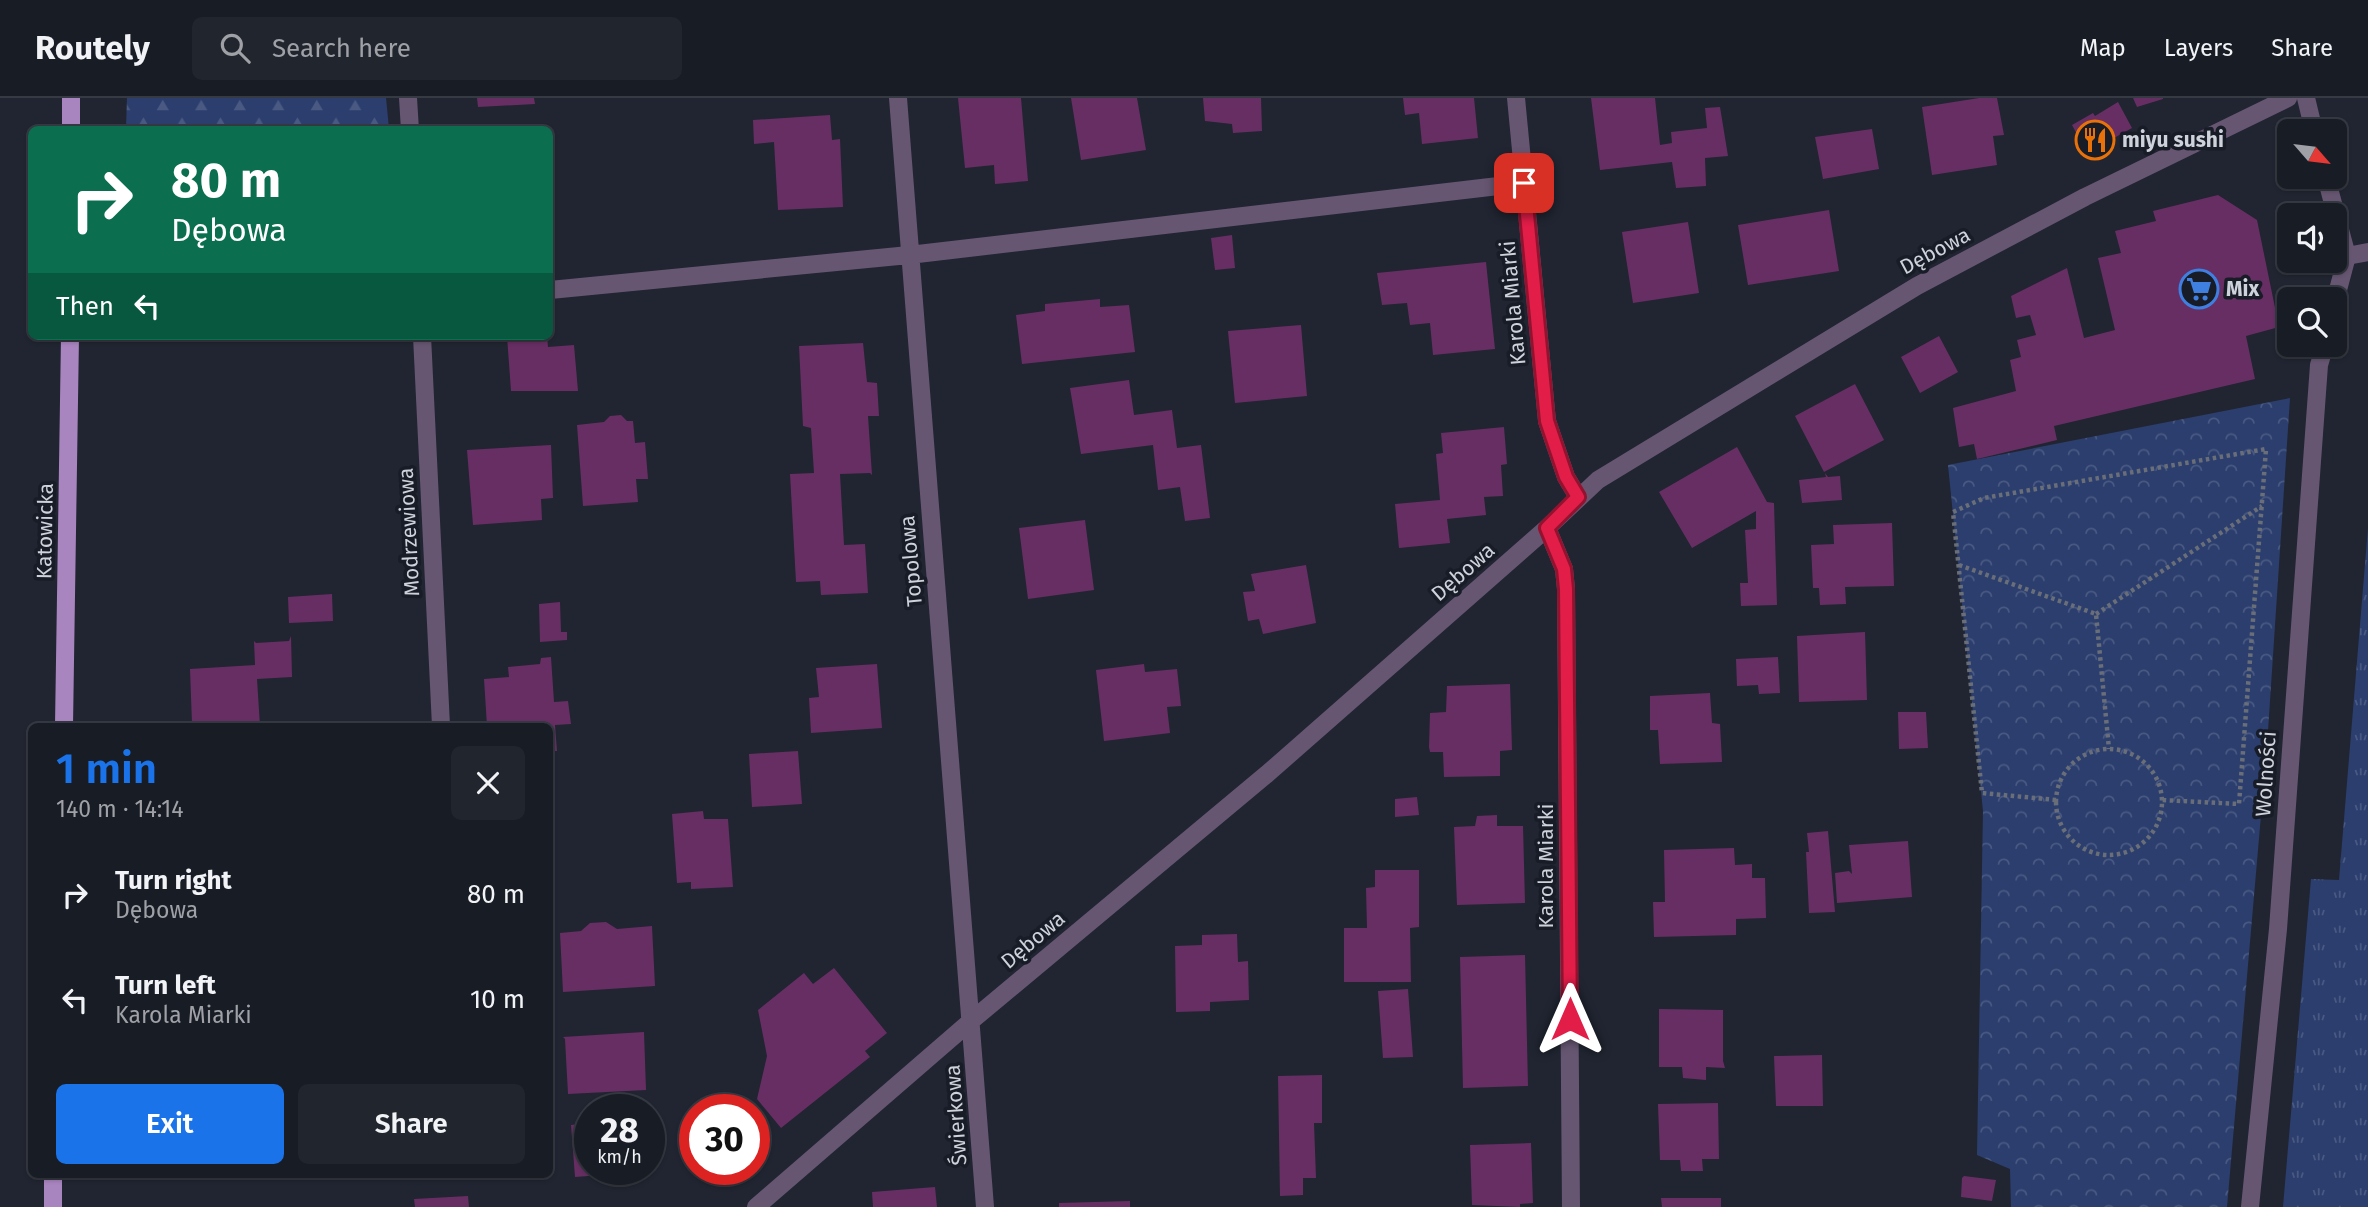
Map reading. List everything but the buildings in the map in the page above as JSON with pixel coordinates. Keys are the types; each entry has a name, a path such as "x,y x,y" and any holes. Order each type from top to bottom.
{"main road":[{"path":"71,98 71,126"},
{"name":"Katowicka","path":"64,723 70,340"},
{"path":"53,1207 54,1178"}],"street":[{"path":"408,98 410,126"},
{"name":"Topolowa","path":"898,98 971,1021"},
{"name":"Karola Miarki","path":"1516,98 1547,421 1561,464 1578,497"},
{"name":"Dębowa","path":"756,1207 971,1021 1267,774 1598,480 1917,286 2085,197 2288,98"},
{"path":"2305,98 2311,119"},
{"path":"553,290 909,255 1524,183"},
{"path":"2347,256 2368,252"},
{"name":"Modrzewiowa","path":"422,340 441,723"},
{"name":"Wolności","path":"2250,1207 2278,929 2321,357"},
{"name":"Karola Miarki","path":"1547,528 1564,569 1566,589 1571,1207"},
{"name":"Świerkowa","path":"971,1021 985,1207"}],"path":[{"path":"2056,800 1982,793 1953,512 1984,498 2266,449 2239,804 2162,800"},
{"path":"2096,614 2262,506"},
{"path":"1959,565 2096,614"},
{"path":"2096,614 2109,749"},
{"path":"2109,749 2119,749 2136,755 2150,767 2159,783 2162,800 2161,817 2153,832 2141,844 2126,852 2109,855 2093,852 2072,839 2058,817 2056,800 2060,782 2069,766 2083,755 2109,749"}],"green space":[{"path":"127,98 386,98 389,126 126,126"},
{"path":"2290,398 2267,746 2227,1207 2011,1207 2010,1169 1977,1155 1983,811 1948,465"},
{"path":"2368,528 2368,1207 2283,1207 2311,879 2339,880"}],"place":[{"name":"miyu sushi","path":"2095,140"},
{"name":"Mix","path":"2199,289"}],"route":[{"path":"1524,183 1547,421 1566,477 1578,497 1547,528 1564,569 1566,589 1570,1019"}]}
